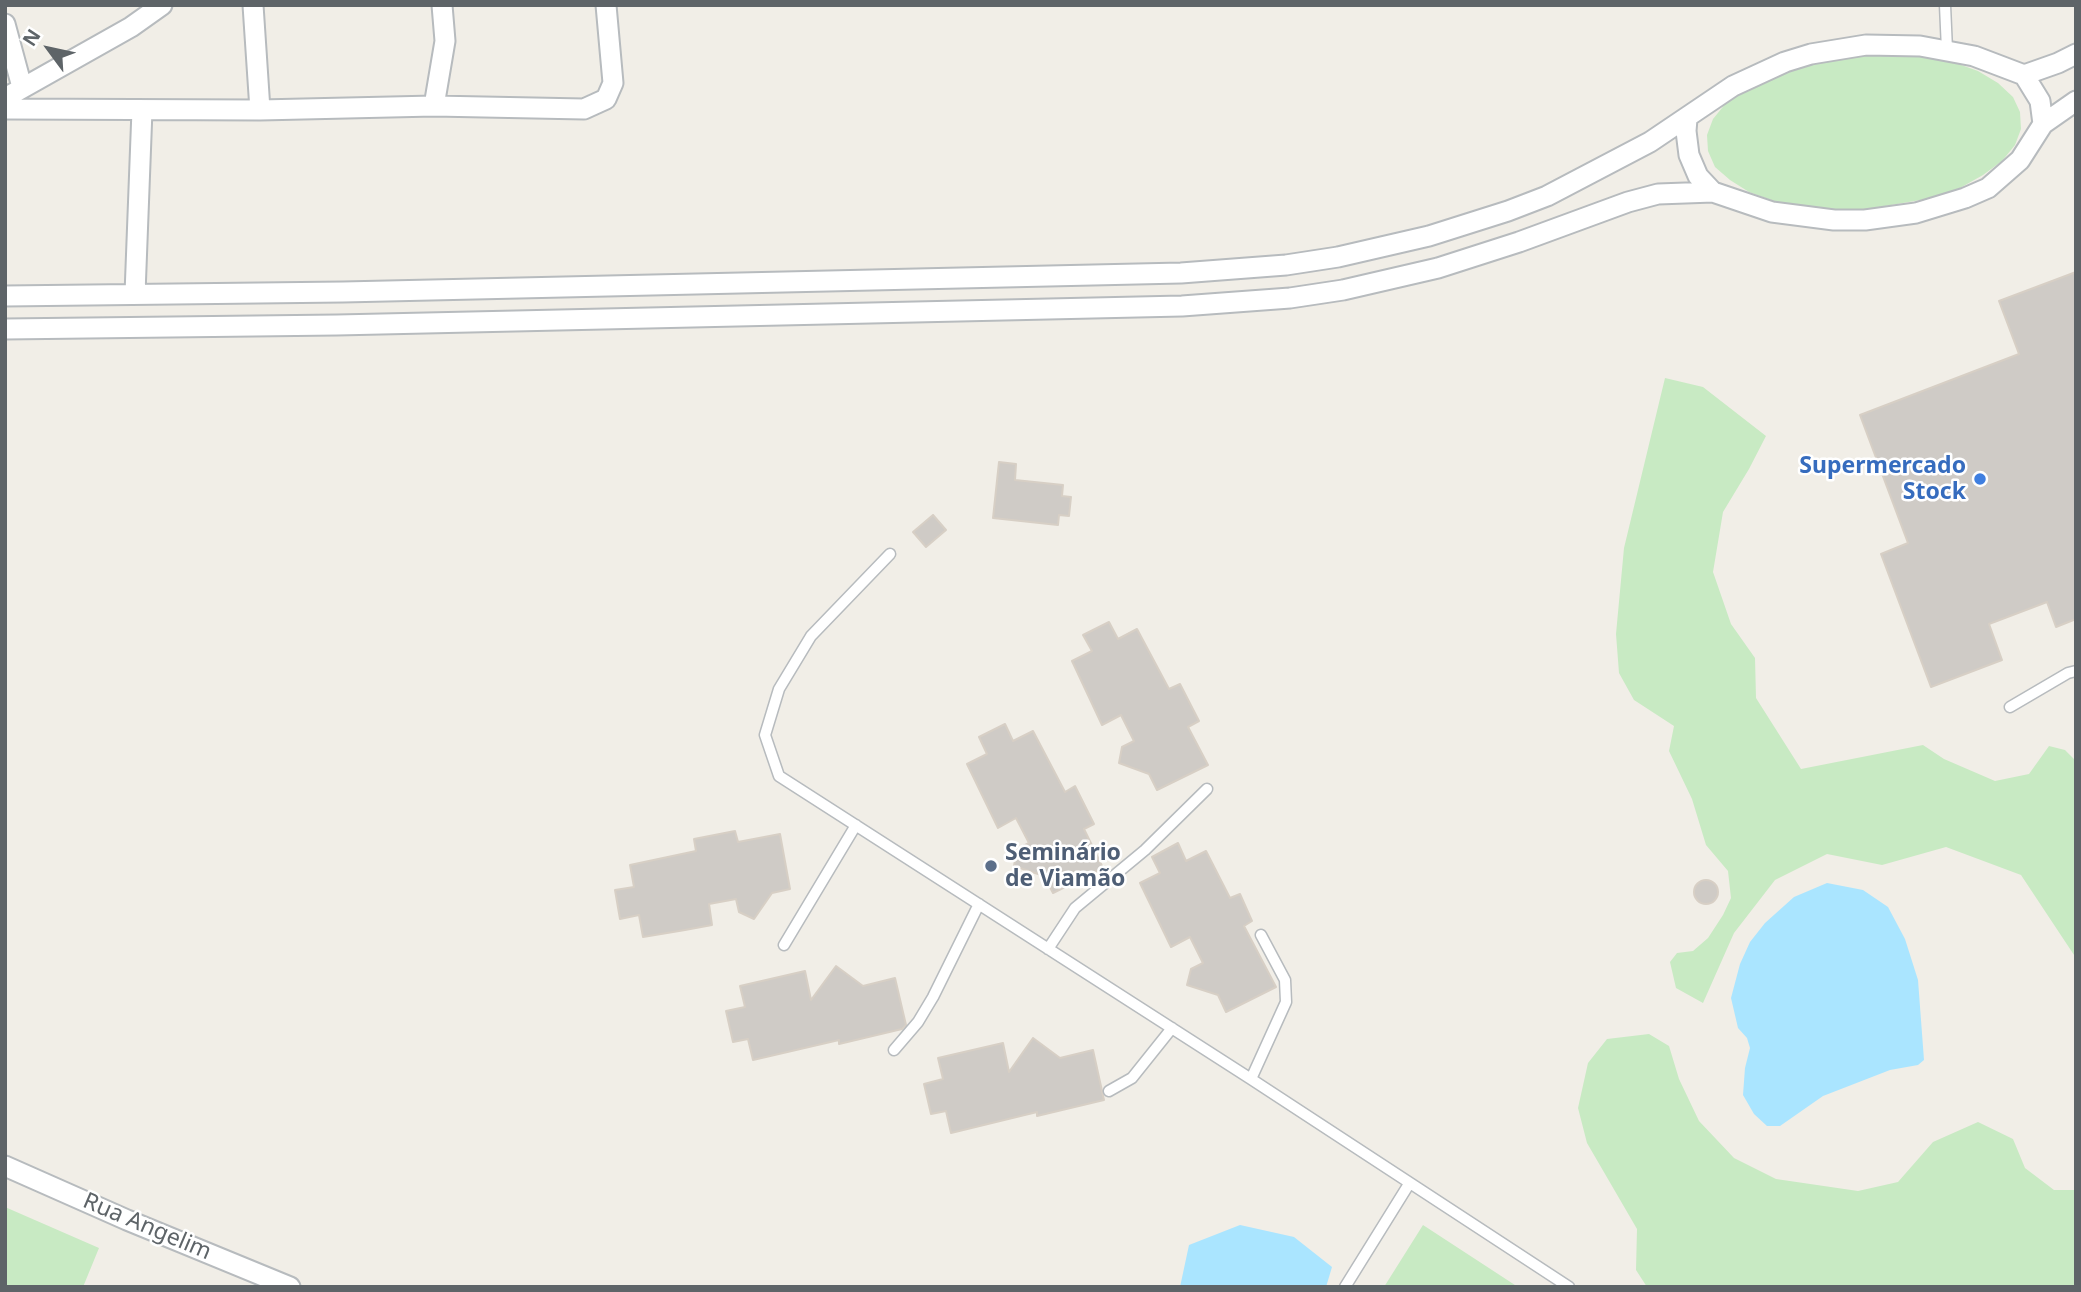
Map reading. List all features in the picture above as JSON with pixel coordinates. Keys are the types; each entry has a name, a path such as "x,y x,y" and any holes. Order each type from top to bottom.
{"street":[{"path":"5,98 131,27 162,5"},
{"path":"253,5 260,110"},
{"path":"434,106 445,41 442,5"},
{"path":"5,108 584,108 606,99 613,83 606,5"},
{"path":"5,24 22,87"},
{"path":"5,296 567,287 1234,271 1286,265 1338,257 1429,236 1508,211 1607,165 1687,119 1717,96 1758,73 1811,54 1839,48 1920,46 1974,56 2024,75 2039,101 2043,124"},
{"path":"2024,75 2076,54"},
{"path":"5,329 1236,303 1343,290 1438,268 1658,194 1713,192 1772,212 1803,218 1865,220 1916,213 1988,188 2020,160 2043,124 2076,101"},
{"path":"135,294 142,110"},
{"path":"1687,119 1689,156 1698,176 1713,192"},
{"path":"1107,274 1109,307"},
{"path":"567,287 568,319"},
{"name":"Rua Angelim","path":"5,1166 290,1287"}],"lane":[{"path":"1945,5 1947,50"},
{"path":"890,554 811,636 779,690 765,735 779,776 1569,1287"},
{"path":"2010,707 2076,671"},
{"path":"1048,949 1075,908 1145,850 1207,789"},
{"path":"784,945 856,825"},
{"path":"894,1050 918,1022 933,997 979,904"},
{"path":"1251,1079 1286,1002 1285,979 1261,935"},
{"path":"1109,1091 1132,1078 1172,1028"},
{"path":"1345,1287 1409,1184"}],"green space":[{"path":"1860,54 1925,56 1978,71 1998,83 2013,97 2020,112 2021,129 2015,145 2002,161 1960,188 1932,198 1868,209 1835,210 1774,201 1749,192 1715,167 1708,151 1707,135 1713,119 1726,103 1744,88 1796,65"},
{"path":"1665,378 1703,387 1766,436 1723,512 1713,572 1731,624 1755,658 1756,698 1801,769 1923,745 1944,759 1995,781 2029,774 2049,746 2065,750 2076,761 2076,958 2021,875 1946,847 1882,865 1827,854 1775,880 1734,933 1703,1003 1676,988 1670,962 1677,953 1693,951 1708,938 1731,898 1728,871 1706,845 1692,799 1669,751 1674,726 1634,700 1619,673 1616,634 1624,548"},
{"path":"1649,1034 1669,1046 1679,1079 1699,1121 1734,1158 1776,1179 1858,1191 1898,1182 1933,1142 1978,1122 2013,1139 2025,1168 2054,1190 2076,1190 2076,1287 1647,1287 1636,1270 1637,1229 1587,1143 1578,1108 1588,1063 1607,1039"},
{"path":"5,1207 99,1248 83,1287 5,1287"},
{"path":"1423,1225 1518,1287 1384,1287"}],"water":[{"path":"1827,883 1863,890 1888,907 1905,939 1918,980 1924,1060 1918,1065 1890,1070 1823,1096 1780,1126 1767,1126 1754,1114 1743,1095 1750,1048 1747,1038 1738,1028 1731,998 1740,964 1750,942 1765,923 1794,897"},
{"path":"1240,1225 1294,1237 1332,1267 1326,1287 1180,1287 1189,1245"}],"building":[{"name":"Supermercado Stock","path":"2076,272 2076,619 2056,627 2047,602 1989,624 2002,660 1931,687 1881,554 1908,543 1860,415 2019,354 1999,301"},
{"path":"999,462 1016,464 1015,480 1063,485 1062,496 1071,497 1069,516 1059,515 1058,525 993,518"},
{"path":"933,515 946,530 926,547 913,532"},
{"path":"1109,622 1118,639 1137,629 1169,689 1180,684 1199,721 1188,727 1208,765 1157,790 1149,774 1119,763 1122,747 1134,741 1121,715 1102,725 1072,661 1092,651 1083,635"},
{"path":"1005,724 1013,741 1033,731 1065,792 1075,786 1094,824 1084,829 1103,868 1053,893 1044,876 1014,866 1017,849 1029,843 1016,818 998,828 967,764 987,754 979,737"},
{"path":"735,831 738,842 780,834 790,889 772,893 754,919 739,912 736,899 709,904 712,925 685,930 643,937 639,915 620,919 615,890 634,887 630,865 696,851 694,839"},
{"path":"1178,843 1186,861 1206,851 1230,898 1240,894 1252,921 1244,926 1276,987 1226,1012 1218,995 1187,985 1191,969 1203,963 1190,937 1171,947 1140,883 1160,873 1152,857"},
{"path":"1706,880 1715,883 1718,892 1715,901 1706,904 1697,901 1694,892 1697,883"},
{"path":"836,966 863,986 895,978 906,1025 902,1029 839,1044 839,1040 753,1060 748,1039 733,1042 726,1011 745,1007 740,986 805,971 811,1000"},
{"path":"1033,1038 1060,1058 1093,1050 1104,1100 1037,1116 1037,1112 951,1133 946,1111 931,1114 924,1084 943,1079 938,1058 1003,1043 1009,1072"}],"place":[{"name":"Supermercado Stock","path":"1980,479"},
{"name":"Seminário de Viamão","path":"991,866"}]}
